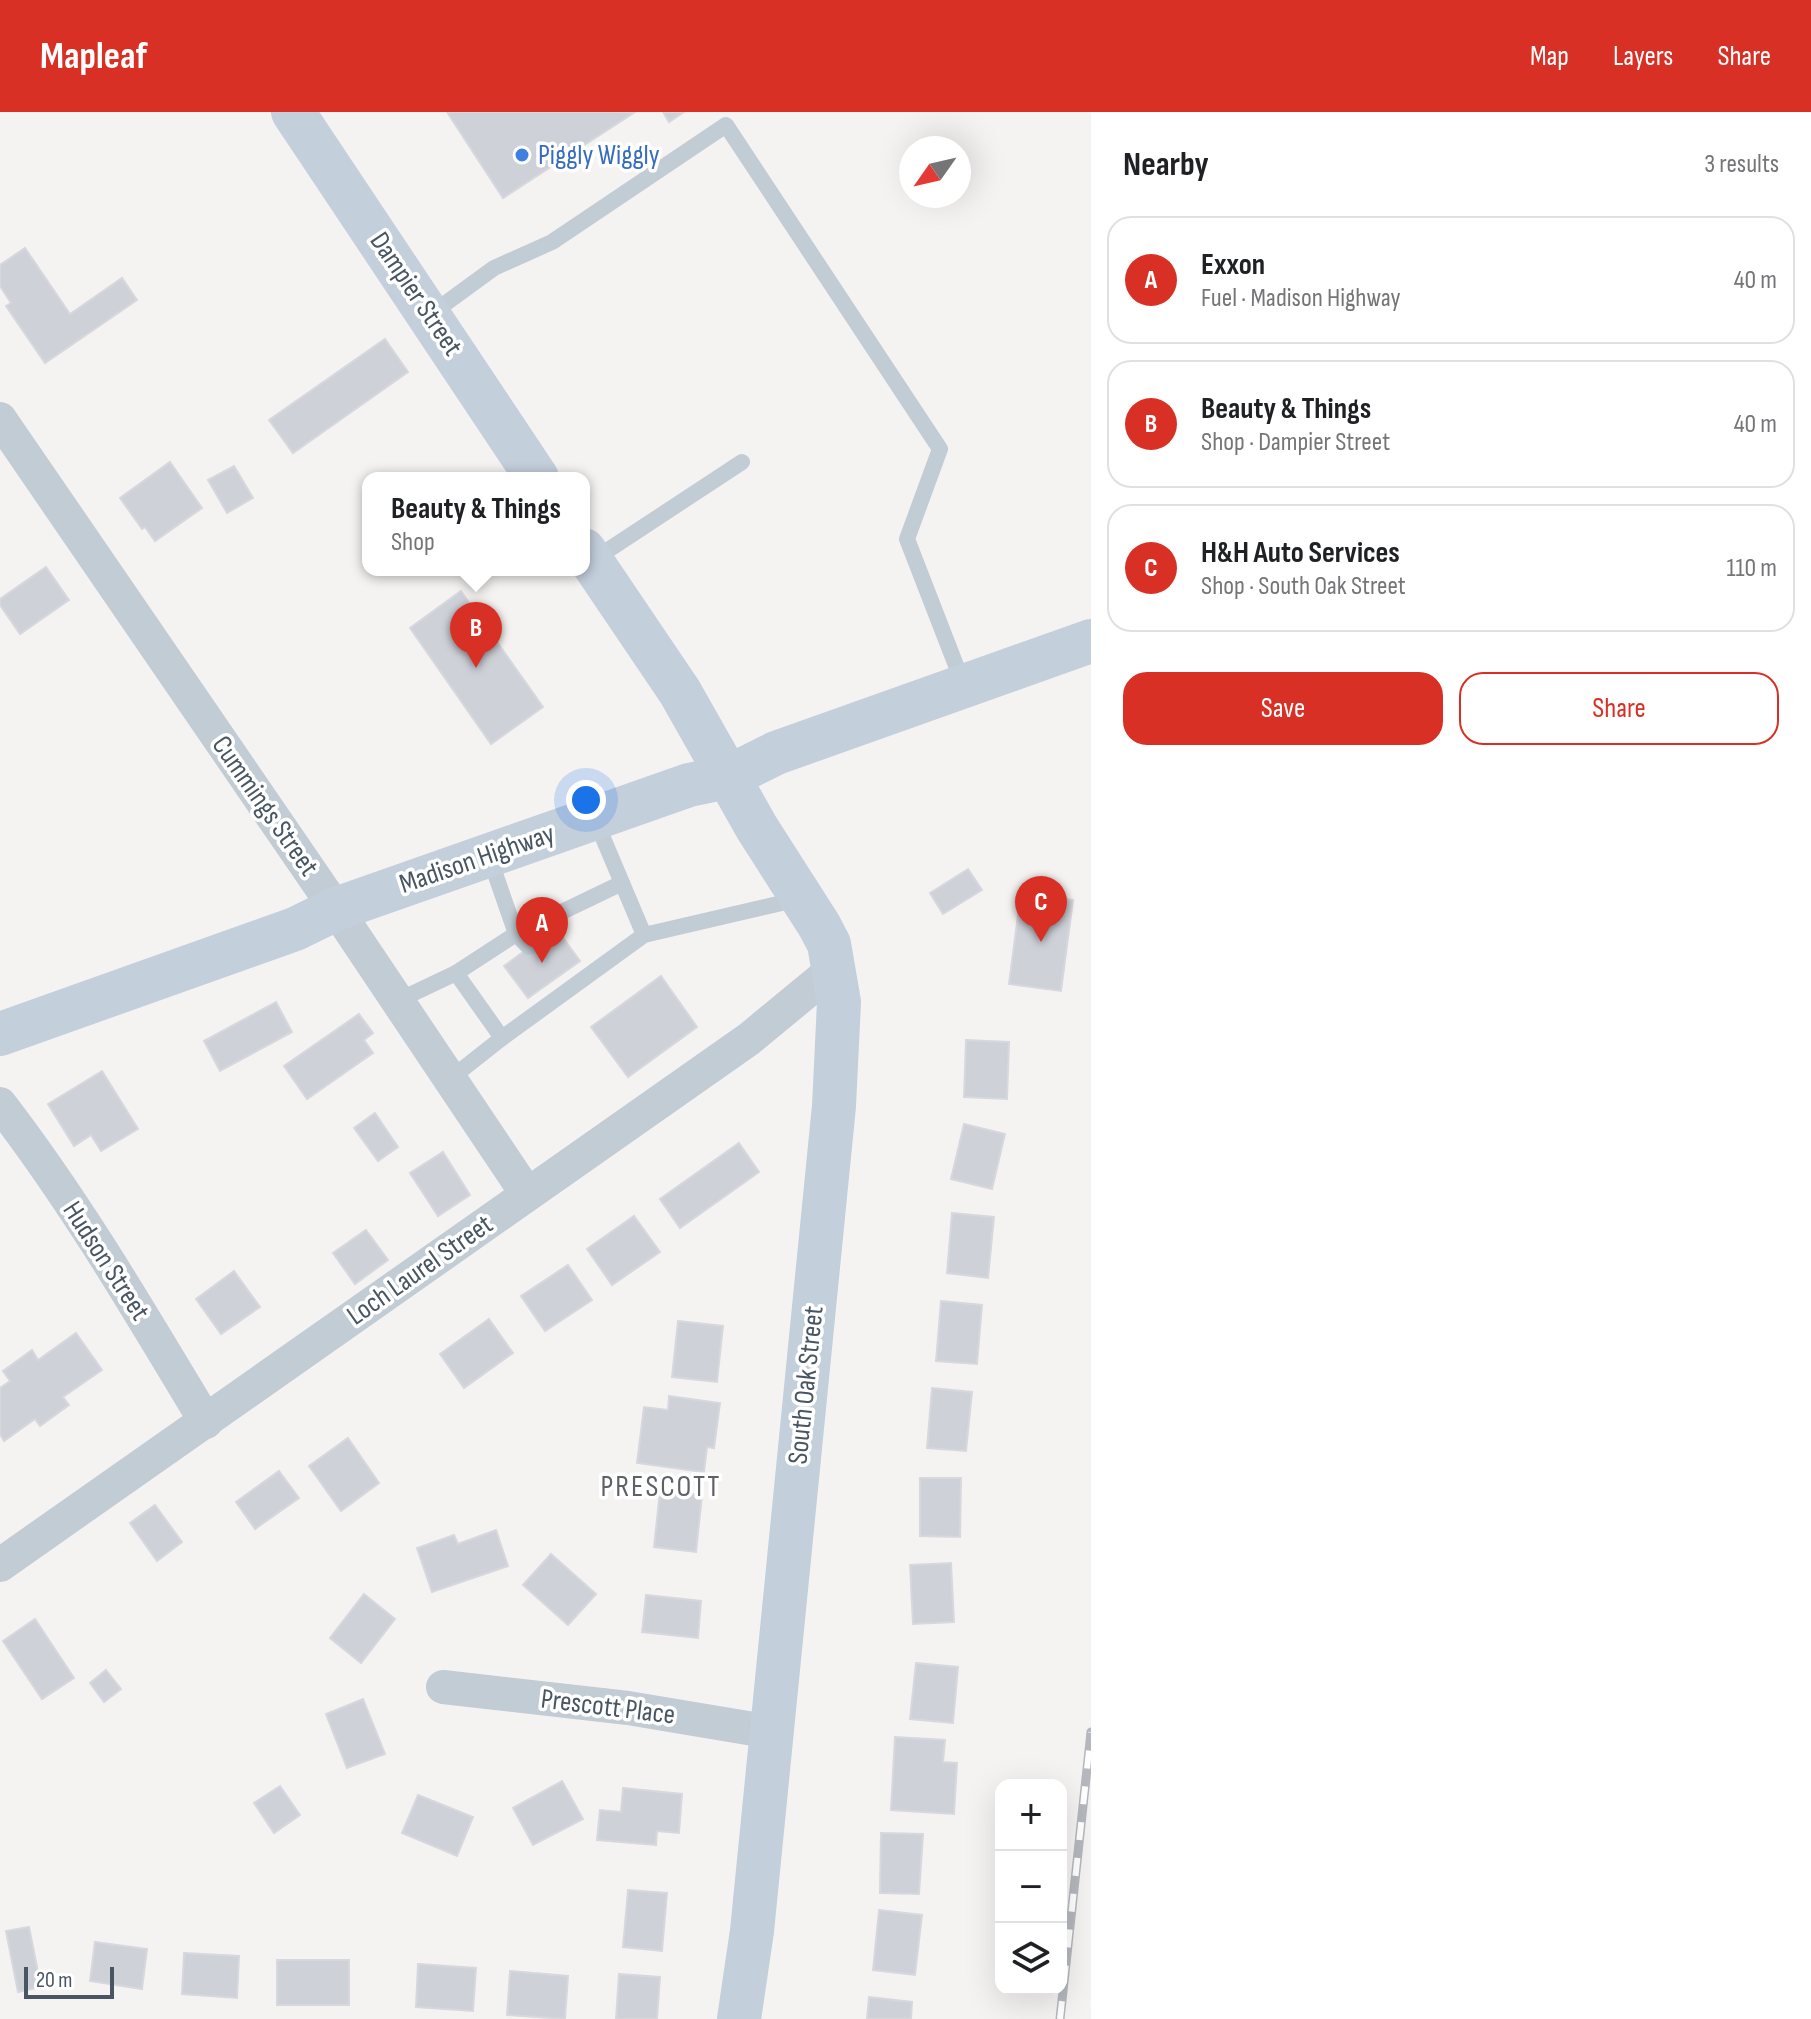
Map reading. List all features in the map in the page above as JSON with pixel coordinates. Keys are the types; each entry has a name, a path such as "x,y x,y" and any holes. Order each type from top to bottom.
{"main road":[{"name":"Dampier Street","path":"293,112 533,472"},
{"path":"590,559 680,692 728,777"},
{"name":"Madison Highway","path":"0,1034 295,929 336,909 689,785 728,777 776,753 1091,641"},
{"name":"South Oak Street","path":"728,777 829,944 839,1002 834,1106 752,1931 739,2019"}],"street":[{"name":"Cummings Street","path":"0,419 527,1194"},
{"name":"Loch Laurel Street","path":"0,1565 749,1039 835,968"},
{"name":"Hudson Street","path":"0,1104 24,1135 128,1293 206,1422"},
{"name":"Prescott Place","path":"443,1687 628,1708 772,1732"}],"lane":[{"path":"430,314 494,268 552,242 726,125 940,449 907,539 965,687"},
{"path":"590,555 742,462"},
{"path":"594,818 644,935"},
{"path":"489,855 516,934 529,947"},
{"path":"397,1001 456,973 516,934 622,883"},
{"path":"450,1079 559,987 644,935 802,898"},
{"path":"456,973 502,1038"}],"building":[{"name":"Piggly Wiggly","path":"447,112 635,112 503,198"},
{"name":"Piggly Wiggly","path":"663,112 684,112 669,122"},
{"path":"25,248 70,314 122,278 137,300 45,363 6,306 11,303 0,286 0,265"},
{"path":"385,339 408,372 293,453 269,420"},
{"path":"170,462 202,508 155,541 145,527 142,529 120,498"},
{"path":"234,466 253,498 227,513 208,480"},
{"path":"46,567 69,600 20,634 0,605 0,599"},
{"path":"461,591 543,707 491,744 410,628"},
{"path":"968,869 982,890 943,914 930,893"},
{"path":"1021,892 1073,900 1061,991 1009,984"},
{"path":"556,928 580,961 528,998 504,966"},
{"path":"661,976 697,1027 628,1077 591,1027"},
{"path":"276,1002 292,1032 220,1071 204,1041"},
{"path":"359,1014 373,1033 364,1040 373,1053 307,1099 284,1066"},
{"path":"966,1040 1009,1042 1007,1099 964,1097"},
{"path":"102,1071 138,1129 101,1151 91,1135 74,1146 48,1104"},
{"path":"375,1113 398,1147 378,1161 354,1128"},
{"path":"964,1124 1005,1134 992,1189 951,1179"},
{"path":"739,1143 759,1172 680,1228 660,1199"},
{"path":"443,1152 470,1195 438,1216 410,1173"},
{"path":"952,1213 994,1217 988,1278 947,1273"},
{"path":"634,1216 660,1252 612,1285 587,1249"},
{"path":"366,1230 388,1260 355,1284 333,1253"},
{"path":"568,1265 592,1300 545,1331 521,1296"},
{"path":"234,1271 260,1307 221,1334 196,1299"},
{"path":"941,1301 982,1305 977,1364 936,1361"},
{"path":"489,1319 513,1353 464,1388 440,1354"},
{"path":"678,1321 723,1326 717,1382 672,1377"},
{"path":"76,1333 102,1370 63,1397 69,1405 40,1426 35,1419 4,1441 0,1434 0,1388 10,1381 3,1371 32,1350 38,1360"},
{"path":"932,1388 972,1392 966,1451 927,1448"},
{"path":"669,1396 720,1403 714,1448 707,1447 704,1472 637,1463 644,1407 668,1410"},
{"path":"348,1438 379,1483 341,1511 309,1466"},
{"path":"279,1471 299,1498 255,1529 236,1502"},
{"path":"920,1478 961,1478 960,1537 920,1536"},
{"path":"660,1491 702,1495 696,1552 654,1547"},
{"path":"155,1505 182,1542 157,1561 130,1523"},
{"path":"496,1530 508,1566 432,1592 417,1548 454,1535 458,1544"},
{"path":"551,1554 596,1594 568,1625 523,1585"},
{"path":"951,1563 954,1622 913,1624 910,1565"},
{"path":"364,1594 395,1619 361,1663 330,1638"},
{"path":"646,1595 701,1601 698,1638 642,1632"},
{"path":"35,1619 74,1678 42,1699 3,1641"},
{"path":"916,1663 958,1667 953,1723 910,1719"},
{"path":"106,1670 121,1689 104,1702 90,1683"},
{"path":"363,1699 385,1754 347,1768 326,1714"},
{"path":"895,1737 945,1740 943,1762 957,1763 954,1814 891,1810"},
{"path":"562,1781 583,1819 533,1845 513,1808"},
{"path":"280,1786 300,1815 274,1833 254,1803"},
{"path":"623,1788 682,1794 679,1833 657,1831 656,1845 597,1840 600,1810 621,1812"},
{"path":"418,1795 473,1817 457,1856 402,1833"},
{"path":"881,1833 923,1834 919,1894 880,1893"},
{"path":"628,1890 667,1893 662,1951 623,1947"},
{"path":"879,1910 922,1915 915,1975 873,1970"},
{"path":"29,1927 41,1987 18,1992 6,1931"},
{"path":"95,1942 147,1949 142,1989 90,1981"},
{"path":"184,1953 239,1956 237,1998 182,1994"},
{"path":"277,1960 349,1960 349,2005 277,2005"},
{"path":"418,1964 476,1968 473,2011 416,2007"},
{"path":"510,1971 568,1976 565,2019 507,2015"},
{"path":"619,1974 660,1977 657,2019 616,2019"},
{"path":"869,1997 912,2002 911,2019 867,2019"}],"railway":[{"path":"1060,2019 1091,1732"}],"place":[{"name":"Piggly Wiggly","path":"522,155"},
{"name":"Beauty & Things","path":"476,668"},
{"name":"H&H Auto Services","path":"1041,942"},
{"name":"Exxon","path":"542,963"}],"district":[{"name":"PRESCOTT","path":"661,1487"}]}
